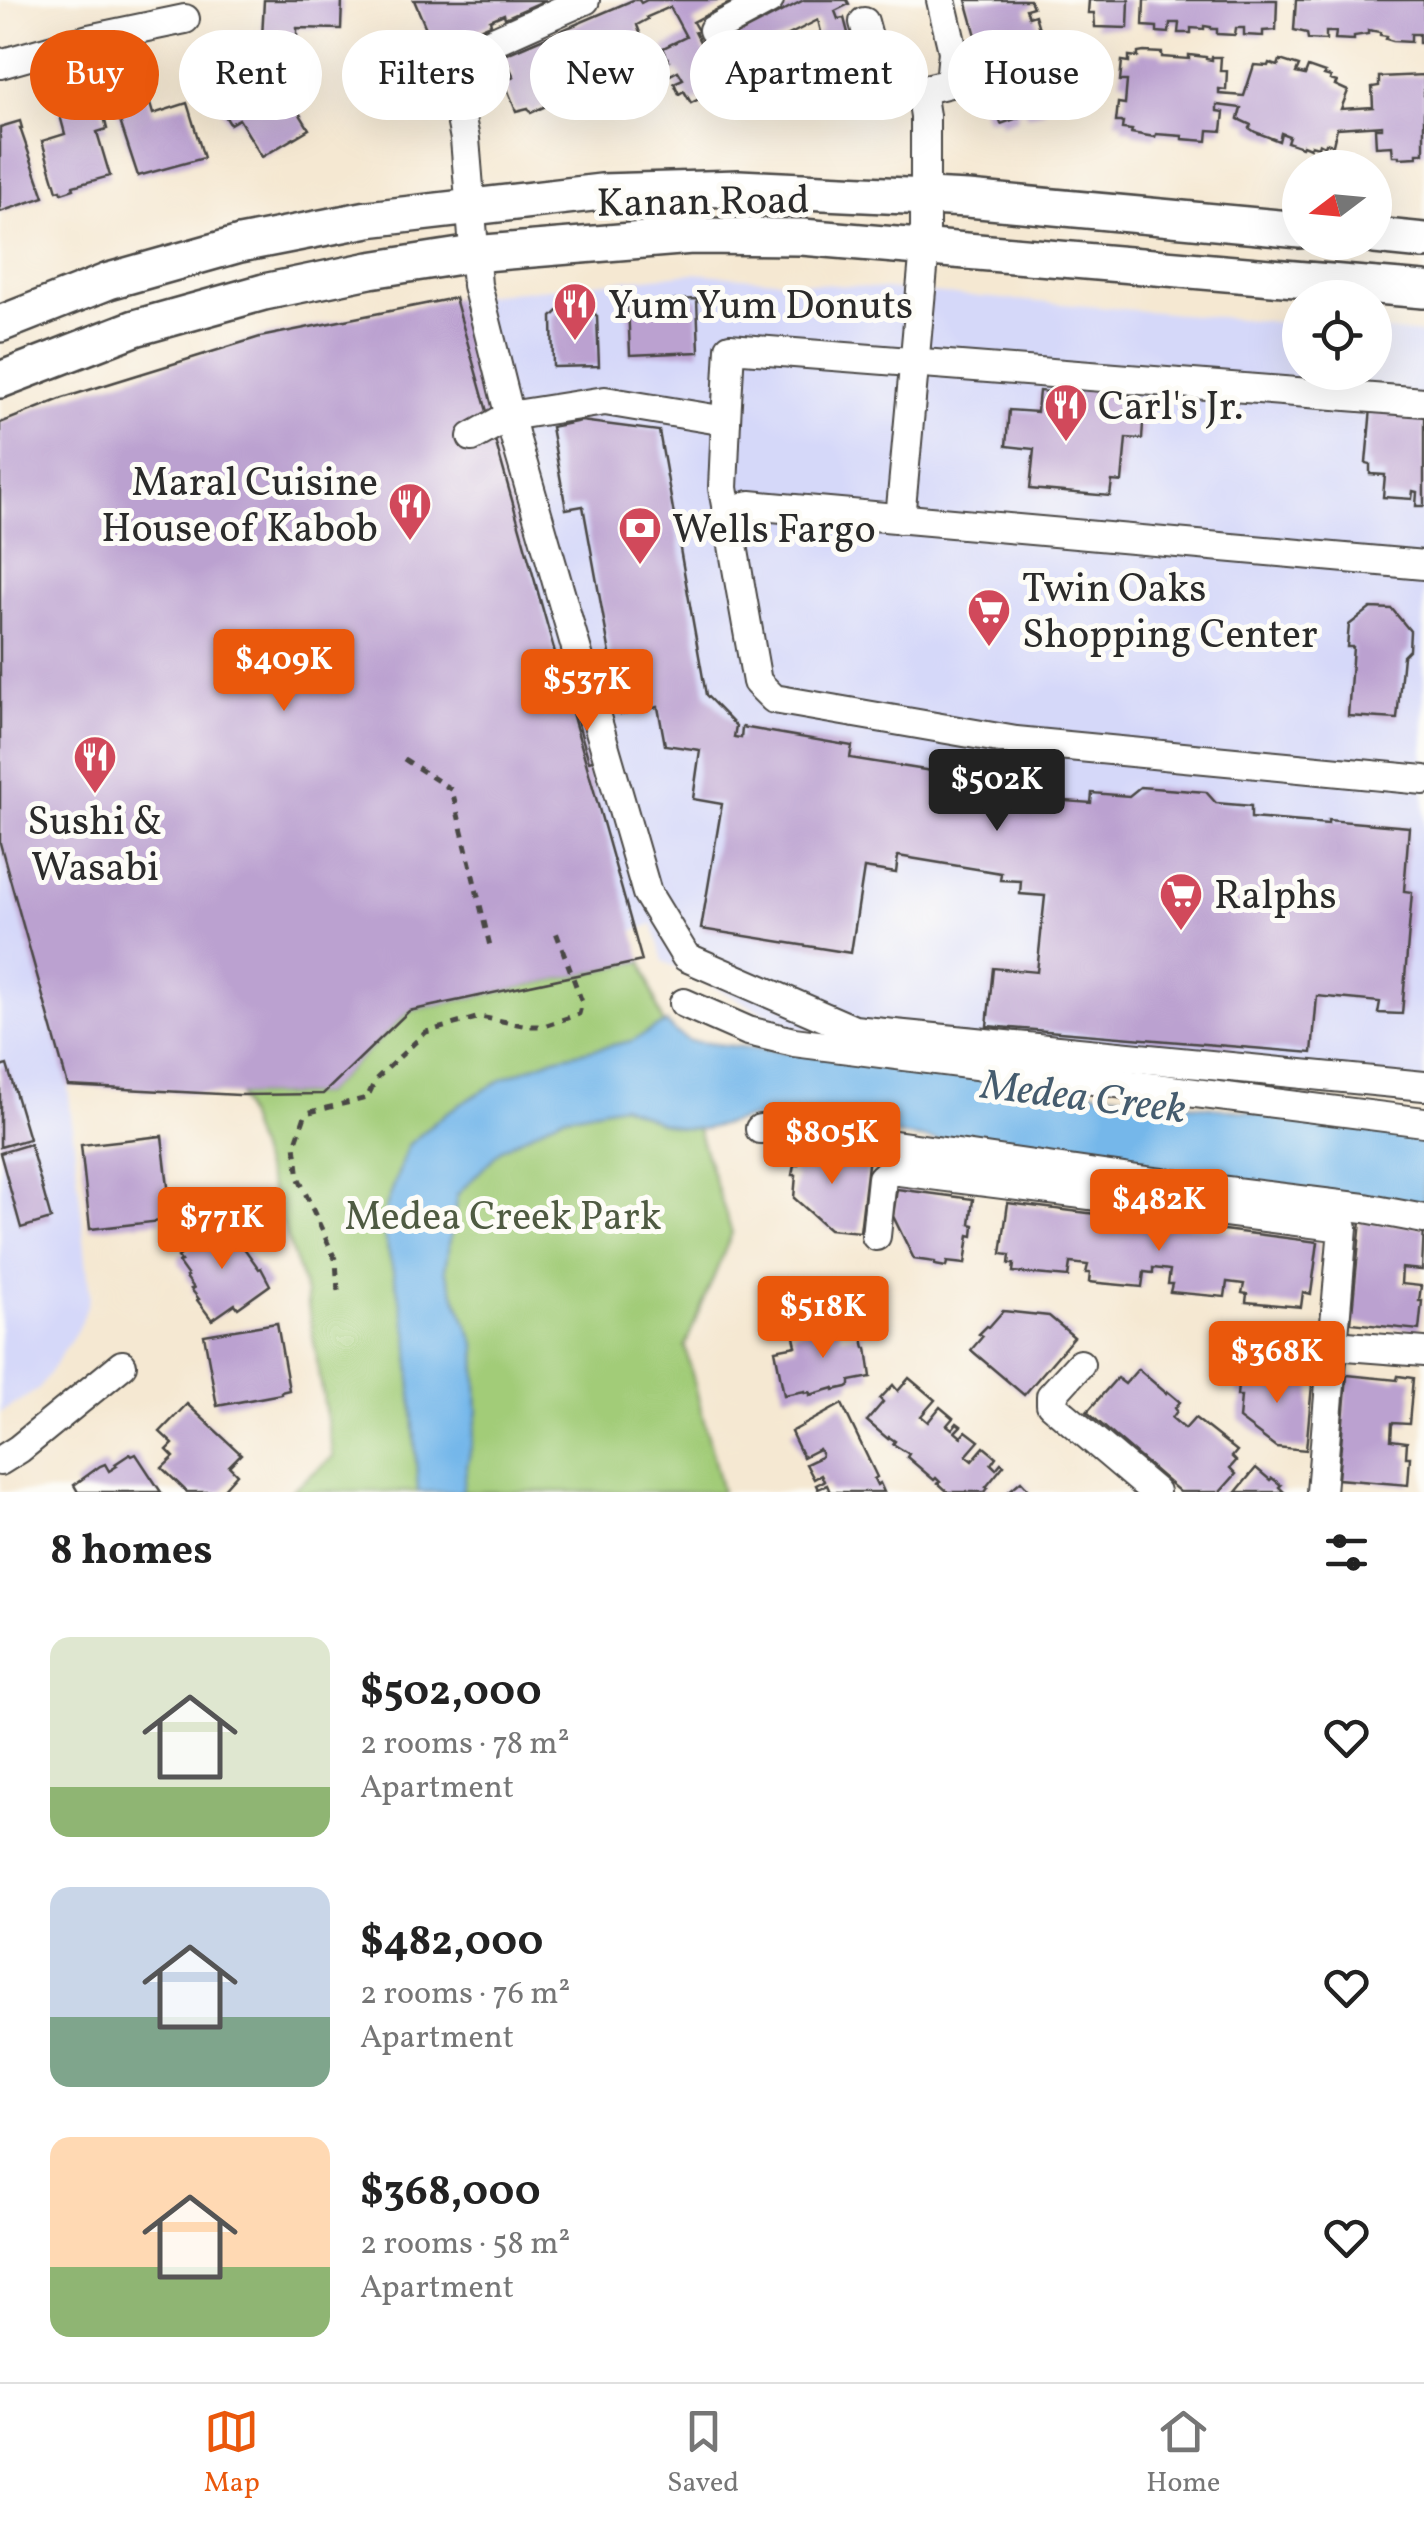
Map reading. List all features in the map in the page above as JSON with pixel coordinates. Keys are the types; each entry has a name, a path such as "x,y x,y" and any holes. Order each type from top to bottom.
{"main road":[{"name":"Kanan Road","path":"0,324 110,281 240,244 368,219 601,192 739,188 924,196 1282,228"},
{"name":"Kanan Road","path":"8,368 264,292 370,270 473,254 692,236 802,237 1424,290"},
{"path":"1392,238 1424,241"}],"street":[{"path":"585,0 467,53 453,79 465,140 476,285 509,416 647,893 686,958 854,1030 1424,1086"},
{"path":"713,30 769,0"},
{"path":"928,88 950,83 953,51 942,0"},
{"path":"0,64 89,39 185,19"},
{"path":"864,22 866,30"},
{"path":"900,518 925,247 926,120"},
{"path":"1424,402 730,348 723,488 757,682 774,699 1016,741 1424,780"},
{"path":"472,437 509,416 605,401 726,421"},
{"path":"727,510 750,505 1424,565"},
{"path":"684,1003 748,1030 794,1042 1424,1122"},
{"path":"760,1129 777,1128 1424,1219"},
{"path":"876,1236 882,1178 891,1170 1343,1227 1321,1492"},
{"path":"1334,1345 1424,1352"},
{"path":"1080,1364 1051,1396 1051,1404 1155,1492"},
{"path":"0,1461 122,1366"}],"path":[{"path":"404,759 452,790 490,946"},
{"path":"338,1291 336,1261 300,1180 295,1145 306,1113 367,1098 376,1079 426,1032 480,1017 544,1026 579,1014 582,1002 556,932"}],"shaded area":[{"name":"Twin Oaks Shopping Center","path":"693,273 1282,322 1282,390 1392,390 1392,331 1424,334 1424,1106 796,1029 663,961 653,924 633,931 455,298"},
{"path":"0,843 68,1086 90,1296 81,1324 39,1389 0,1413"}],"green space":[{"name":"Medea Creek Park","path":"642,961 732,1233 685,1346 722,1492 290,1492 333,1457 306,1293 239,1095 323,1094 409,1011"}],"water":[{"name":"Medea Creek","path":"667,1023 689,1041 1424,1135 1424,1208 805,1122 750,1118 704,1129 680,1128 622,1105 561,1117 502,1149 457,1195 445,1270 476,1346 478,1412 462,1492 418,1492 408,1332 381,1222 408,1145 446,1113 504,1078 554,1058 631,1041"}],"building":[{"path":"264,0 342,0 341,29 262,30"},
{"path":"414,0 546,0 505,18 504,14 490,20 491,24 477,30 427,30"},
{"path":"633,0 735,0 693,22 697,30 690,30 690,101 684,91 679,94 674,83 683,79 678,71 670,75 670,45 686,37 670,7 647,17 637,25 639,30 563,30"},
{"path":"804,0 847,0 849,4 835,11 838,19 844,18 847,30 820,30 818,20 798,30 746,30"},
{"path":"966,0 1030,0 1033,7 1026,9 1029,17 1035,15 1039,30 974,30"},
{"path":"1089,0 1129,0 1128,28 1095,27 1094,13 1088,13"},
{"path":"1144,0 1277,0 1276,30 1263,31 1263,36 1244,35 1244,28 1236,28 1235,35 1217,34 1217,29 1204,26 1191,28 1191,33 1178,33 1179,23 1170,23 1169,33 1157,32 1157,27 1143,26"},
{"path":"1296,0 1424,0 1424,43 1419,43 1419,34 1411,34 1411,42 1393,41 1380,32 1368,30 1368,34 1354,36 1354,40 1335,39 1336,32 1326,32 1326,40 1308,39 1307,33 1294,30"},
{"path":"530,44 530,111 528,108 516,111 510,96 510,79 514,77 510,52"},
{"path":"1138,53 1189,59 1189,55 1212,60 1221,57 1220,71 1227,71 1226,90 1219,89 1219,94 1244,96 1254,65 1278,66 1280,60 1299,66 1296,73 1305,75 1308,67 1325,73 1337,82 1335,85 1348,91 1341,109 1373,107 1372,87 1379,86 1379,77 1424,75 1424,153 1399,158 1393,156 1392,146 1376,147 1375,128 1382,125 1337,128 1333,145 1302,147 1287,142 1289,136 1281,133 1279,141 1255,132 1249,128 1251,125 1238,119 1241,108 1217,105 1217,111 1224,112 1222,131 1208,130 1207,141 1131,133 1132,130 1122,129 1123,122 1116,122 1118,103 1125,104 1127,81 1120,81 1122,61 1129,62 1129,56 1138,57"},
{"path":"179,106 179,120 192,120 204,158 138,176 120,120 159,120 159,112"},
{"path":"61,120 105,120 107,129 97,132 110,176 62,193 57,191 42,141 65,134"},
{"path":"240,120 304,120 309,129 262,157"},
{"path":"20,121 44,197 0,212 0,127"},
{"path":"455,298 642,961 409,1011 323,1094 239,1095 68,1086 0,843 0,423 63,398 260,337"},
{"path":"697,299 699,352 630,355 628,302"},
{"name":"Yum Yum Donuts","path":"591,310 597,316 599,366 553,367 552,317 558,311"},
{"name":"Carl's Jr.","path":"1076,388 1130,393 1128,407 1144,408 1142,439 1126,438 1122,482 1112,481 1110,496 1030,489 1034,449 1006,446 1009,410 1037,412 1039,391 1075,394"},
{"path":"1371,408 1424,414 1424,506 1416,506 1417,492 1413,491 1412,499 1383,497 1385,475 1370,474 1370,464 1366,463"},
{"path":"581,421 659,431 706,695 736,726 734,737 741,738 742,727 852,746 850,758 1000,782 1002,786 1014,787 1018,793 1045,794 1052,800 1091,803 1092,793 1129,796 1140,787 1206,792 1216,803 1251,806 1251,818 1409,827 1404,891 1412,892 1402,1014 1378,1013 1380,1002 1317,996 1312,1053 987,1026 993,968 1037,972 1045,896 1020,894 1021,881 1000,880 1001,873 898,856 896,873 864,868 851,953 701,929 722,804 693,799 700,750 665,745 658,707 621,714 583,506 566,509 551,427"},
{"path":"1371,608 1392,609 1410,631 1409,650 1403,656 1397,719 1348,716 1353,647 1347,647 1349,625"},
{"path":"586,707 600,758 589,761 574,710"},
{"path":"7,1065 29,1139 0,1147 0,1067"},
{"path":"162,1136 171,1212 160,1213 161,1221 90,1229 81,1145"},
{"path":"30,1144 51,1219 21,1228 0,1153"},
{"path":"800,1148 869,1156 860,1232 829,1229 794,1198 796,1175 792,1175"},
{"path":"897,1189 973,1199 973,1236 969,1235 965,1264 947,1262 946,1267 914,1259 893,1216"},
{"path":"1008,1203 1318,1242 1311,1294 1303,1292 1301,1307 1246,1302 1244,1284 1227,1282 1225,1297 1170,1292 1170,1270 1153,1268 1153,1273 1144,1272 1142,1287 1089,1282 1088,1265 1070,1263 1068,1277 1013,1272 1010,1255 1001,1254"},
{"path":"1361,1221 1424,1227 1422,1270 1402,1268 1401,1284 1421,1286 1419,1330 1351,1323"},
{"path":"226,1223 270,1285 238,1308 235,1304 212,1320 191,1289 194,1288 178,1257"},
{"path":"1003,1311 1049,1316 1074,1337 1024,1395 971,1350 983,1336 979,1334"},
{"path":"277,1323 289,1390 217,1406 204,1335"},
{"path":"838,1323 841,1337 862,1333 871,1377 810,1395 805,1391 784,1395 775,1350 796,1346 793,1332"},
{"path":"1243,1367 1313,1374 1306,1450 1276,1447 1239,1419 1241,1396 1237,1396"},
{"path":"1138,1369 1180,1402 1172,1418 1185,1429 1195,1418 1237,1451 1230,1468 1236,1474 1220,1492 1180,1492 1087,1412 1117,1378 1125,1384"},
{"path":"1347,1375 1413,1378 1409,1424 1392,1423 1391,1440 1407,1442 1408,1485 1338,1479"},
{"path":"909,1378 935,1400 921,1416 928,1422 940,1407 953,1418 947,1425 952,1429 957,1423 961,1426 955,1432 961,1437 966,1431 979,1441 966,1456 972,1461 984,1447 996,1457 991,1464 996,1469 1001,1463 1004,1465 985,1492 948,1492 893,1444 895,1441 867,1421 893,1385 898,1391"},
{"path":"187,1404 241,1454 229,1466 237,1474 221,1492 187,1492 162,1468 174,1457 167,1450 173,1444 160,1432"},
{"path":"842,1404 877,1477 874,1479 884,1492 830,1492 827,1485 818,1489 816,1485 824,1481 821,1475 814,1479 806,1464 822,1454 819,1449 803,1457 791,1432"},
{"path":"130,1454 136,1454 161,1492 78,1492 74,1485 100,1466 105,1464 109,1471"},
{"path":"1256,1468 1281,1485 1284,1492 1236,1492"},
{"path":"1021,1481 1031,1492 1008,1492"}],"place":[{"name":"Yum Yum Donuts","path":"575,342"},
{"name":"Carl's Jr.","path":"1066,443"},
{"name":"Maral Cuisine House of Kabob","path":"410,542"},
{"name":"Wells Fargo","path":"640,566"},
{"name":"Twin Oaks Shopping Center","path":"989,648"},
{"name":"Sushi & Wasabi","path":"95,795"},
{"name":"Ralphs","path":"1181,932"}]}
